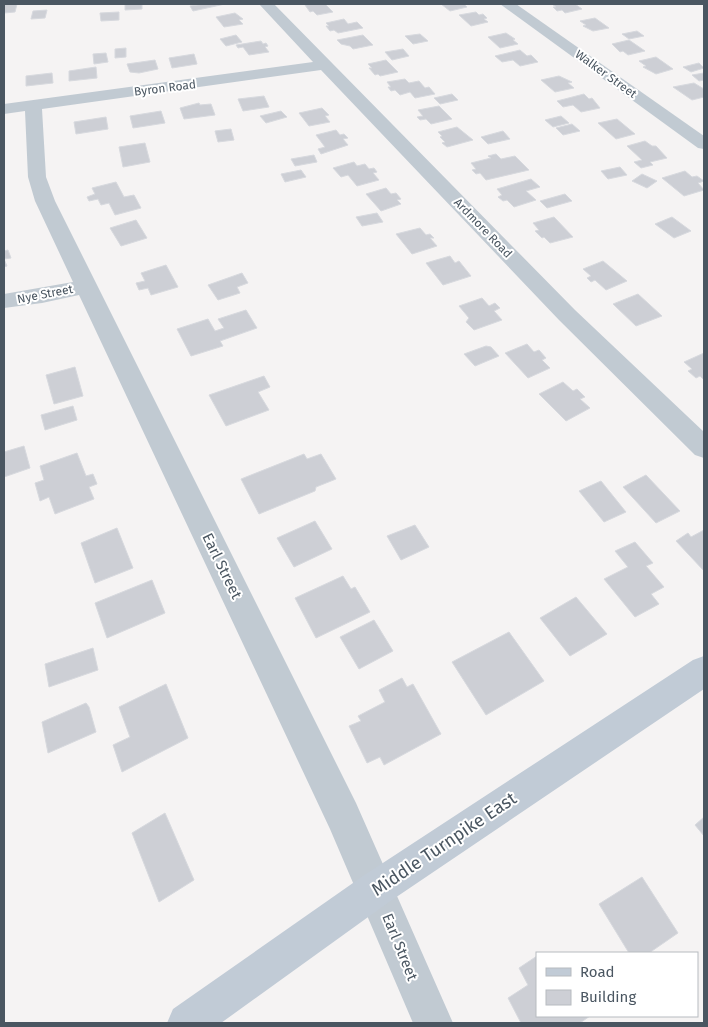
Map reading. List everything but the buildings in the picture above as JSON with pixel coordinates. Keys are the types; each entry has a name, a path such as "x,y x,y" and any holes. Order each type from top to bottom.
{"main road":[{"name":"Middle Turnpike East","path":"187,1023 376,889 704,671"}],"street":[{"name":"Ardmore Road","path":"266,4 567,315 704,448"},
{"name":"Walker Street","path":"507,4 704,144"},
{"name":"Byron Road","path":"4,109 325,66"},
{"name":"Earl Street","path":"33,106 37,177 46,202 376,889 433,1023"},
{"name":"Nye Street","path":"4,301 42,296 87,286"}]}
